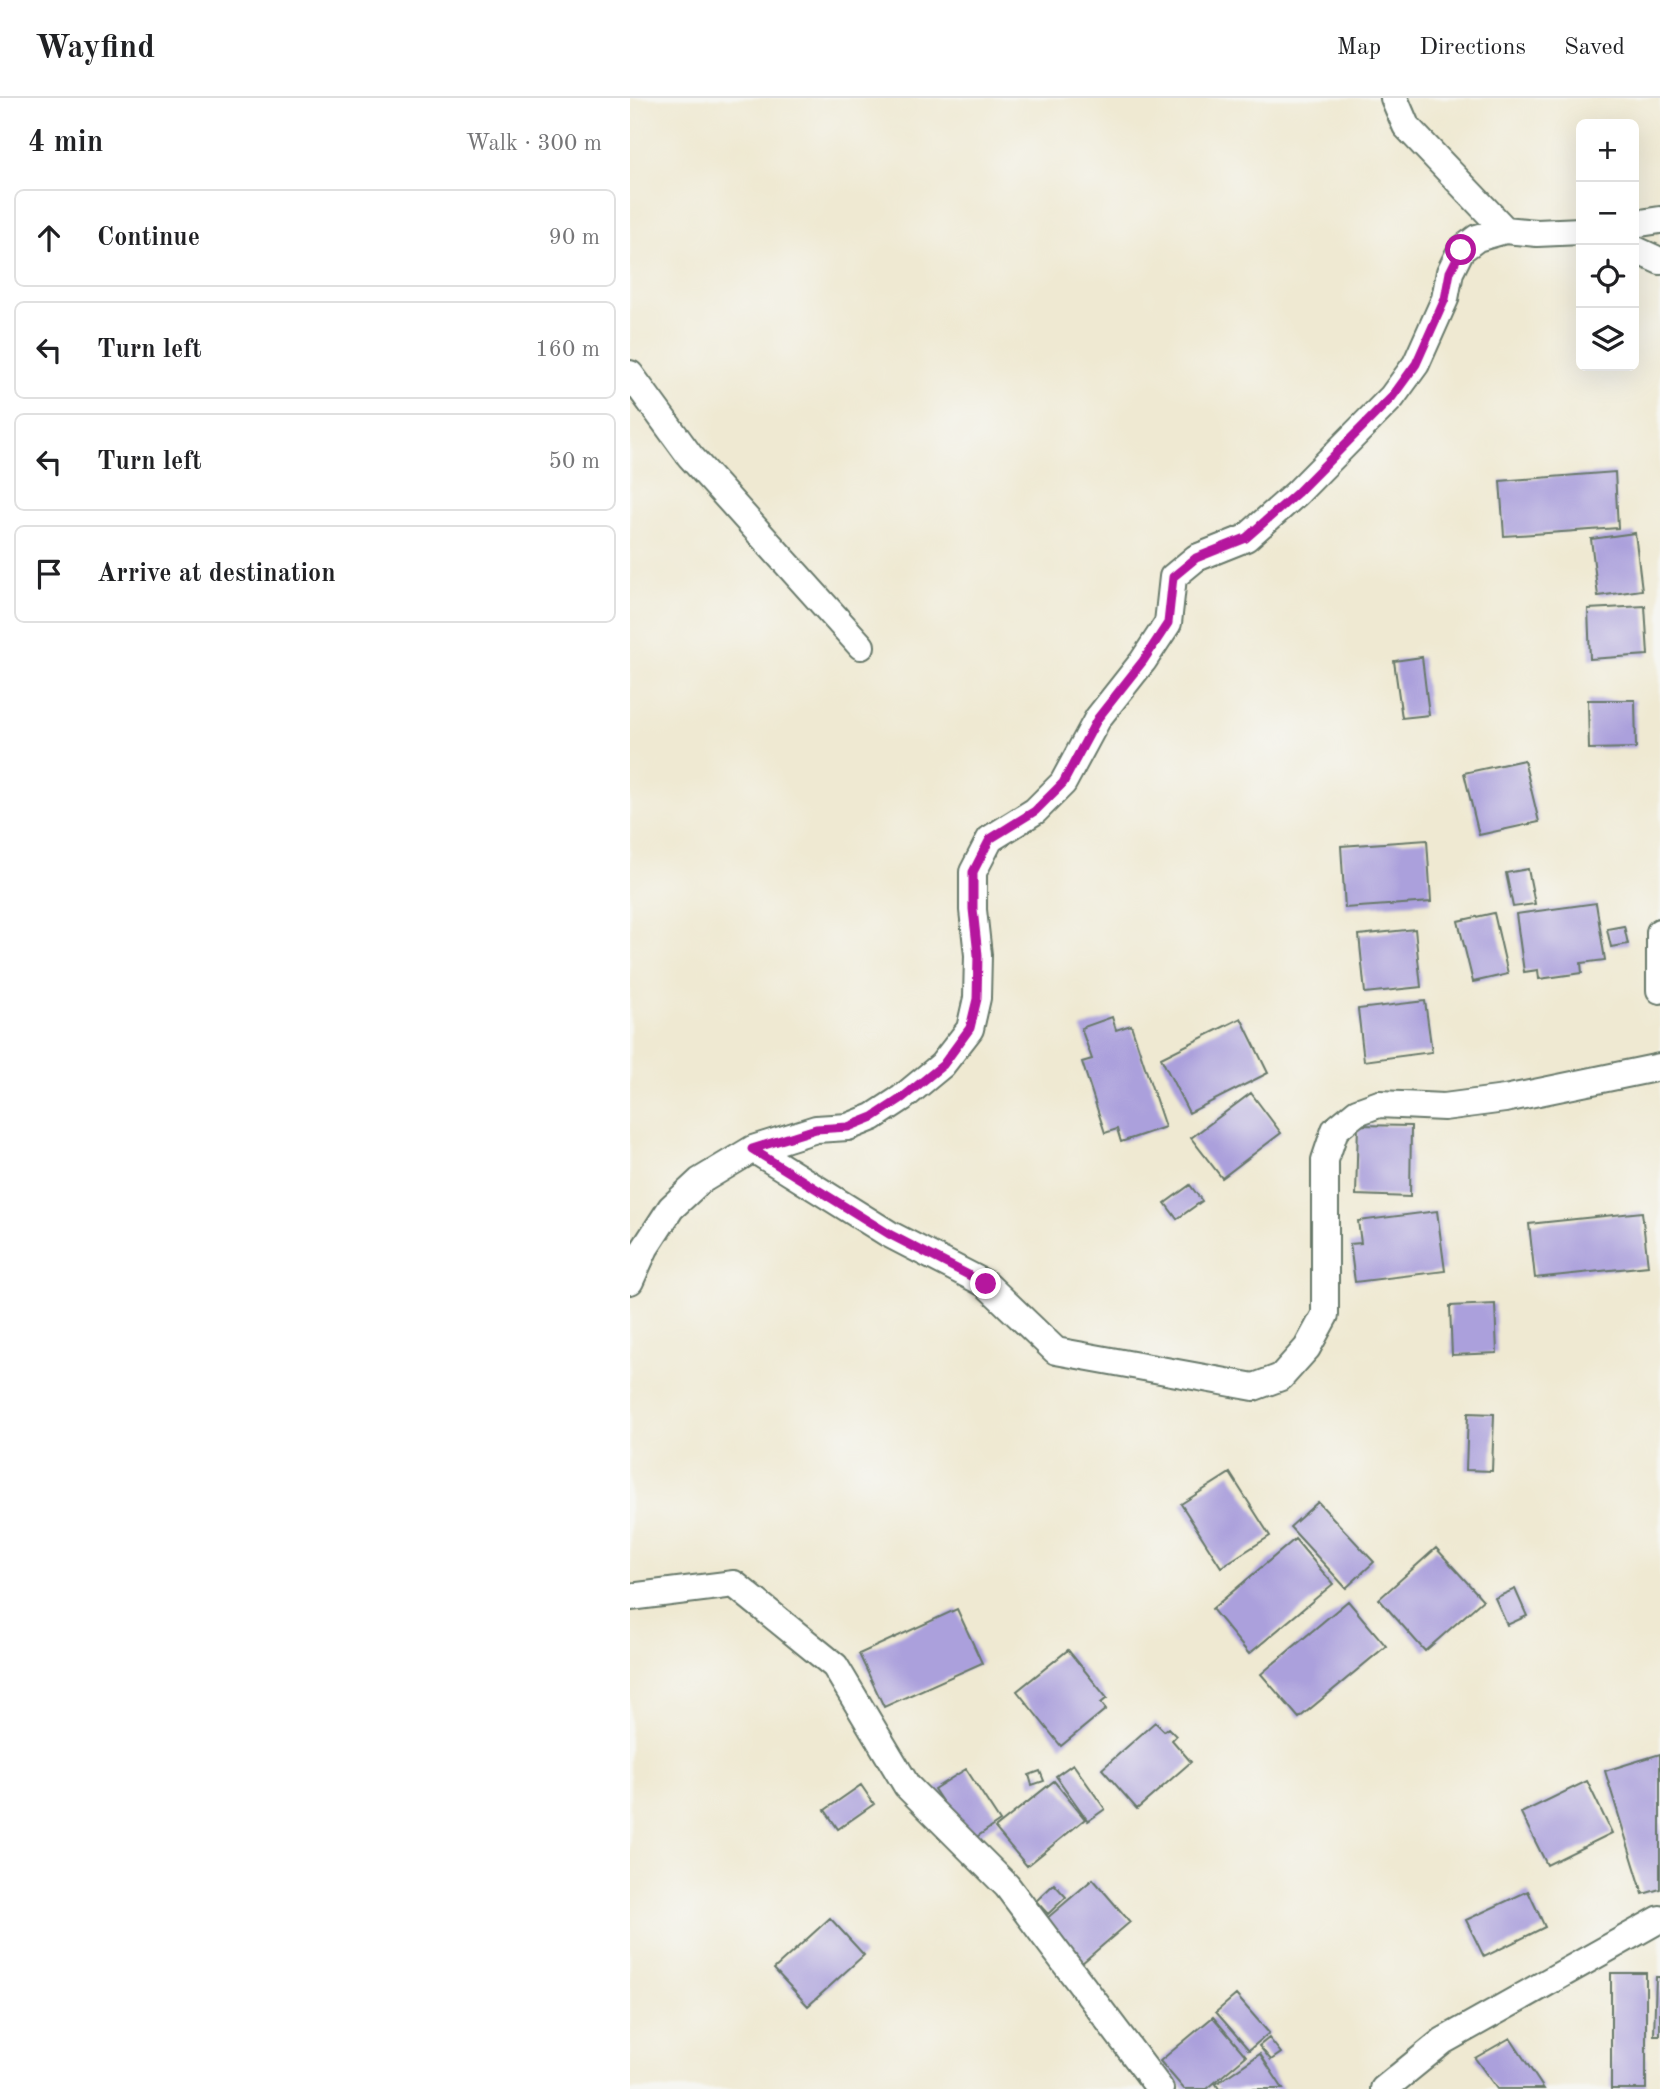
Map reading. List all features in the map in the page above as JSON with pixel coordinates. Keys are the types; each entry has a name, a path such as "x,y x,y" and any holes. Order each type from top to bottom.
{"street":[{"path":"1394,98 1406,126 1504,230"},
{"path":"1639,223 1660,219"},
{"path":"630,1281 645,1248 671,1208 701,1181 752,1149 816,1129 848,1127 873,1117 943,1065 970,1028 977,999 978,955 973,909 973,872 990,839 1035,811 1063,783 1098,718 1143,661 1168,623 1173,577 1196,558 1246,538 1297,493 1392,397 1416,364 1445,299 1450,272 1461,250 1477,238 1504,230 1537,233 1576,231"},
{"path":"1639,251 1660,261"},
{"path":"630,374 690,456 861,646"},
{"path":"1660,932 1660,990"},
{"path":"752,1149 889,1234 986,1284 1056,1351 1254,1387 1281,1377 1307,1348 1325,1315 1325,1160 1335,1130 1357,1112 1379,1104 1444,1107 1505,1099 1660,1067"},
{"path":"633,1599 734,1584 835,1666 907,1786 1007,1886 1160,2089"},
{"path":"1384,2089 1443,2041 1660,1919"}],"building":[{"path":"1615,472 1618,528 1504,536 1500,481"},
{"path":"1635,533 1642,590 1598,596 1591,539"},
{"path":"1645,606 1648,655 1590,659 1588,609"},
{"path":"1422,657 1429,715 1402,718 1394,661"},
{"path":"1588,700 1635,700 1636,748 1589,749"},
{"path":"1524,760 1539,822 1479,835 1464,773"},
{"path":"1427,840 1431,902 1345,908 1341,846"},
{"path":"1528,869 1535,904 1513,907 1506,873"},
{"path":"1596,903 1605,960 1581,963 1582,973 1539,979 1538,970 1524,972 1516,914"},
{"path":"1494,913 1508,974 1473,982 1458,921"},
{"path":"1624,926 1628,944 1611,947 1607,929"},
{"path":"1415,929 1421,987 1365,993 1359,935"},
{"path":"1425,1001 1432,1052 1364,1061 1358,1009"},
{"path":"1112,1017 1116,1030 1131,1025 1165,1127 1121,1142 1117,1129 1105,1133 1082,1062 1092,1059 1081,1028"},
{"path":"1241,1018 1268,1073 1189,1113 1161,1058"},
{"path":"1251,1093 1281,1133 1222,1178 1191,1138"},
{"path":"1358,1125 1411,1126 1410,1197 1356,1195"},
{"path":"1190,1185 1202,1201 1177,1219 1165,1203"},
{"path":"1437,1211 1445,1271 1355,1282 1350,1244 1361,1243 1358,1221"},
{"path":"1642,1212 1648,1266 1535,1278 1529,1224"},
{"path":"1495,1304 1497,1353 1452,1355 1450,1306"},
{"path":"1468,1413 1494,1414 1492,1471 1466,1470"},
{"path":"1230,1473 1270,1536 1221,1567 1181,1504"},
{"path":"1318,1502 1374,1562 1346,1588 1290,1527"},
{"path":"1295,1539 1333,1584 1249,1654 1212,1609"},
{"path":"1436,1548 1483,1600 1425,1651 1379,1599"},
{"path":"1515,1589 1527,1616 1507,1625 1495,1598"},
{"path":"1348,1601 1386,1646 1299,1718 1261,1674"},
{"path":"957,1609 982,1663 884,1707 859,1654"},
{"path":"1068,1650 1107,1698 1101,1703 1106,1709 1061,1746 1017,1691"},
{"path":"1155,1722 1164,1731 1168,1728 1176,1736 1172,1740 1191,1762 1137,1809 1102,1769"},
{"path":"1660,1754 1660,1889 1643,1894 1605,1771"},
{"path":"1073,1764 1105,1809 1088,1821 1056,1776"},
{"path":"966,1769 1000,1821 969,1842 934,1789"},
{"path":"1040,1771 1044,1781 1032,1785 1029,1775"},
{"path":"1054,1781 1085,1819 1027,1866 995,1828"},
{"path":"1587,1781 1612,1833 1547,1865 1521,1813"},
{"path":"861,1785 874,1804 838,1829 825,1810"},
{"path":"1093,1879 1130,1922 1082,1963 1045,1920"},
{"path":"1054,1884 1066,1897 1048,1914 1036,1901"},
{"path":"1528,1891 1545,1927 1484,1957 1466,1920"},
{"path":"830,1918 864,1955 808,2006 774,1969"},
{"path":"1611,1973 1646,1973 1646,2089 1611,2089"},
{"path":"1656,1977 1660,1977 1660,2035 1654,2035"},
{"path":"1236,1995 1269,2033 1249,2050 1216,2012"},
{"path":"1213,2017 1246,2056 1207,2089 1184,2089 1160,2061"},
{"path":"1269,2038 1281,2053 1271,2060 1259,2046"},
{"path":"1510,2038 1544,2089 1497,2089 1475,2058"},
{"path":"1260,2054 1283,2089 1219,2089 1216,2084"}],"route":[{"path":"986,1284 889,1234 752,1149 816,1129 848,1127 873,1117 943,1065 970,1028 977,999 978,955 973,909 973,872 990,839 1035,811 1063,783 1098,718 1143,661 1168,623 1173,577 1196,558 1246,538 1297,493 1392,397 1416,364 1445,299 1450,272 1461,250"}]}
